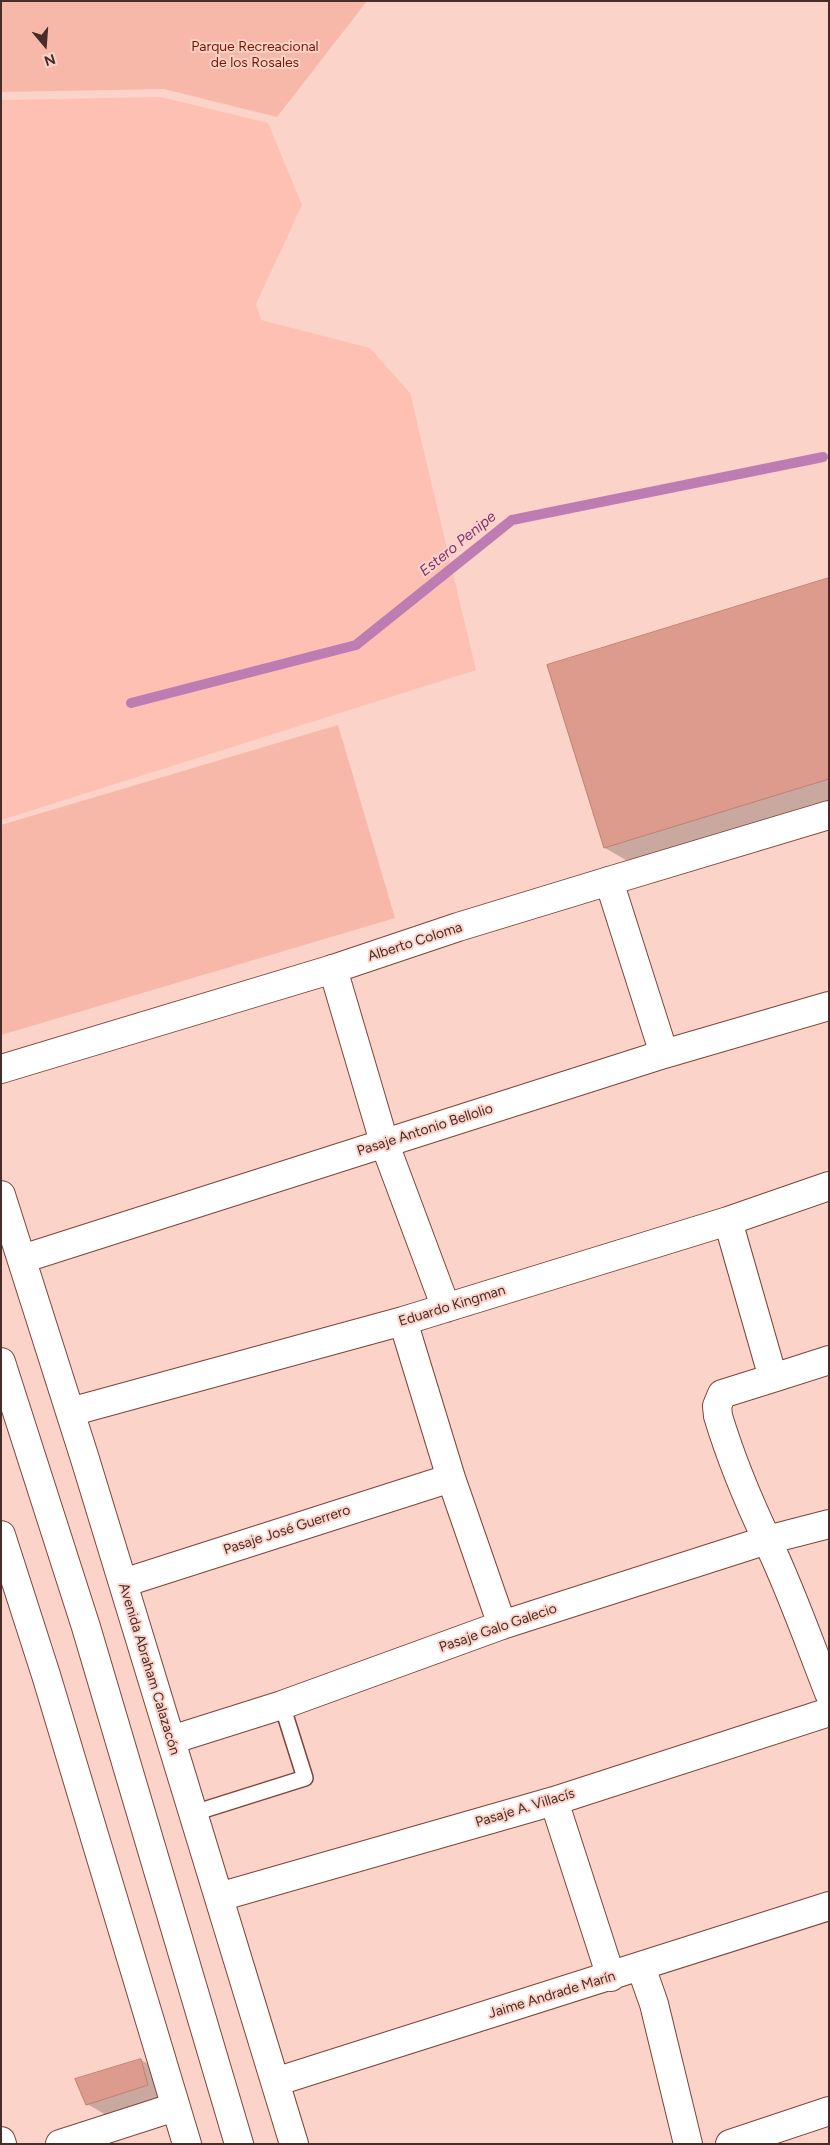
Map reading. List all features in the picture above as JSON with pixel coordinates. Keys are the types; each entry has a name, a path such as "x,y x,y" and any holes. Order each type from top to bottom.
{"street":[{"name":"Alberto Coloma","path":"1,1069 333,969 609,880 829,815"},
{"path":"609,880 664,1054"},
{"path":"333,969 384,1142 446,1308"},
{"name":"Pasaje Antonio Bellolio","path":"22,1259 664,1054 829,1006"},
{"name":"Eduardo Kingman","path":"70,1412 403,1321 728,1221 829,1186"},
{"name":"Avenida Abraham Calazacón","path":"1,1195 123,1583 294,2144"},
{"path":"728,1221 773,1378"},
{"path":"403,1321 451,1478 502,1626"},
{"path":"829,1360 722,1394 717,1406 723,1432 756,1519 767,1540 829,1693"},
{"path":"1,1362 86,1627 239,2144"},
{"name":"Pasaje José Guerrero","path":"123,1583 451,1478"},
{"name":"Pasaje Galo Galecio","path":"171,1740 282,1705 502,1626 767,1540 829,1524"},
{"path":"1,1535 49,1684 187,2144"},
{"name":"Pasaje A. Villacís","path":"219,1897 554,1801 829,1712"},
{"path":"554,1801 611,1977"},
{"name":"Jaime Andrade Marín","path":"275,2082 611,1977 829,1906"},
{"path":"641,1967 654,2004 688,2144"},
{"path":"60,2144 175,2108"},
{"path":"730,2144 829,2111"}],"lane":[{"path":"194,1813 306,1778 282,1705"}],"shaded area":[{"path":"161,97 268,123 302,205 256,304 261,320 370,348 410,393 476,670 1,820 1,100"}],"green space":[{"name":"Parque Recreacional de los Rosales","path":"1,1 367,1 277,117 164,89 1,92"},
{"path":"338,725 395,918 1,1035 1,825"}],"building":[{"path":"829,578 829,779 604,848 547,665"},
{"path":"141,2059 148,2085 86,2105 75,2079"}],"waterway":[{"name":"Estero Penipe","path":"131,703 356,645 512,520 823,457"}]}
